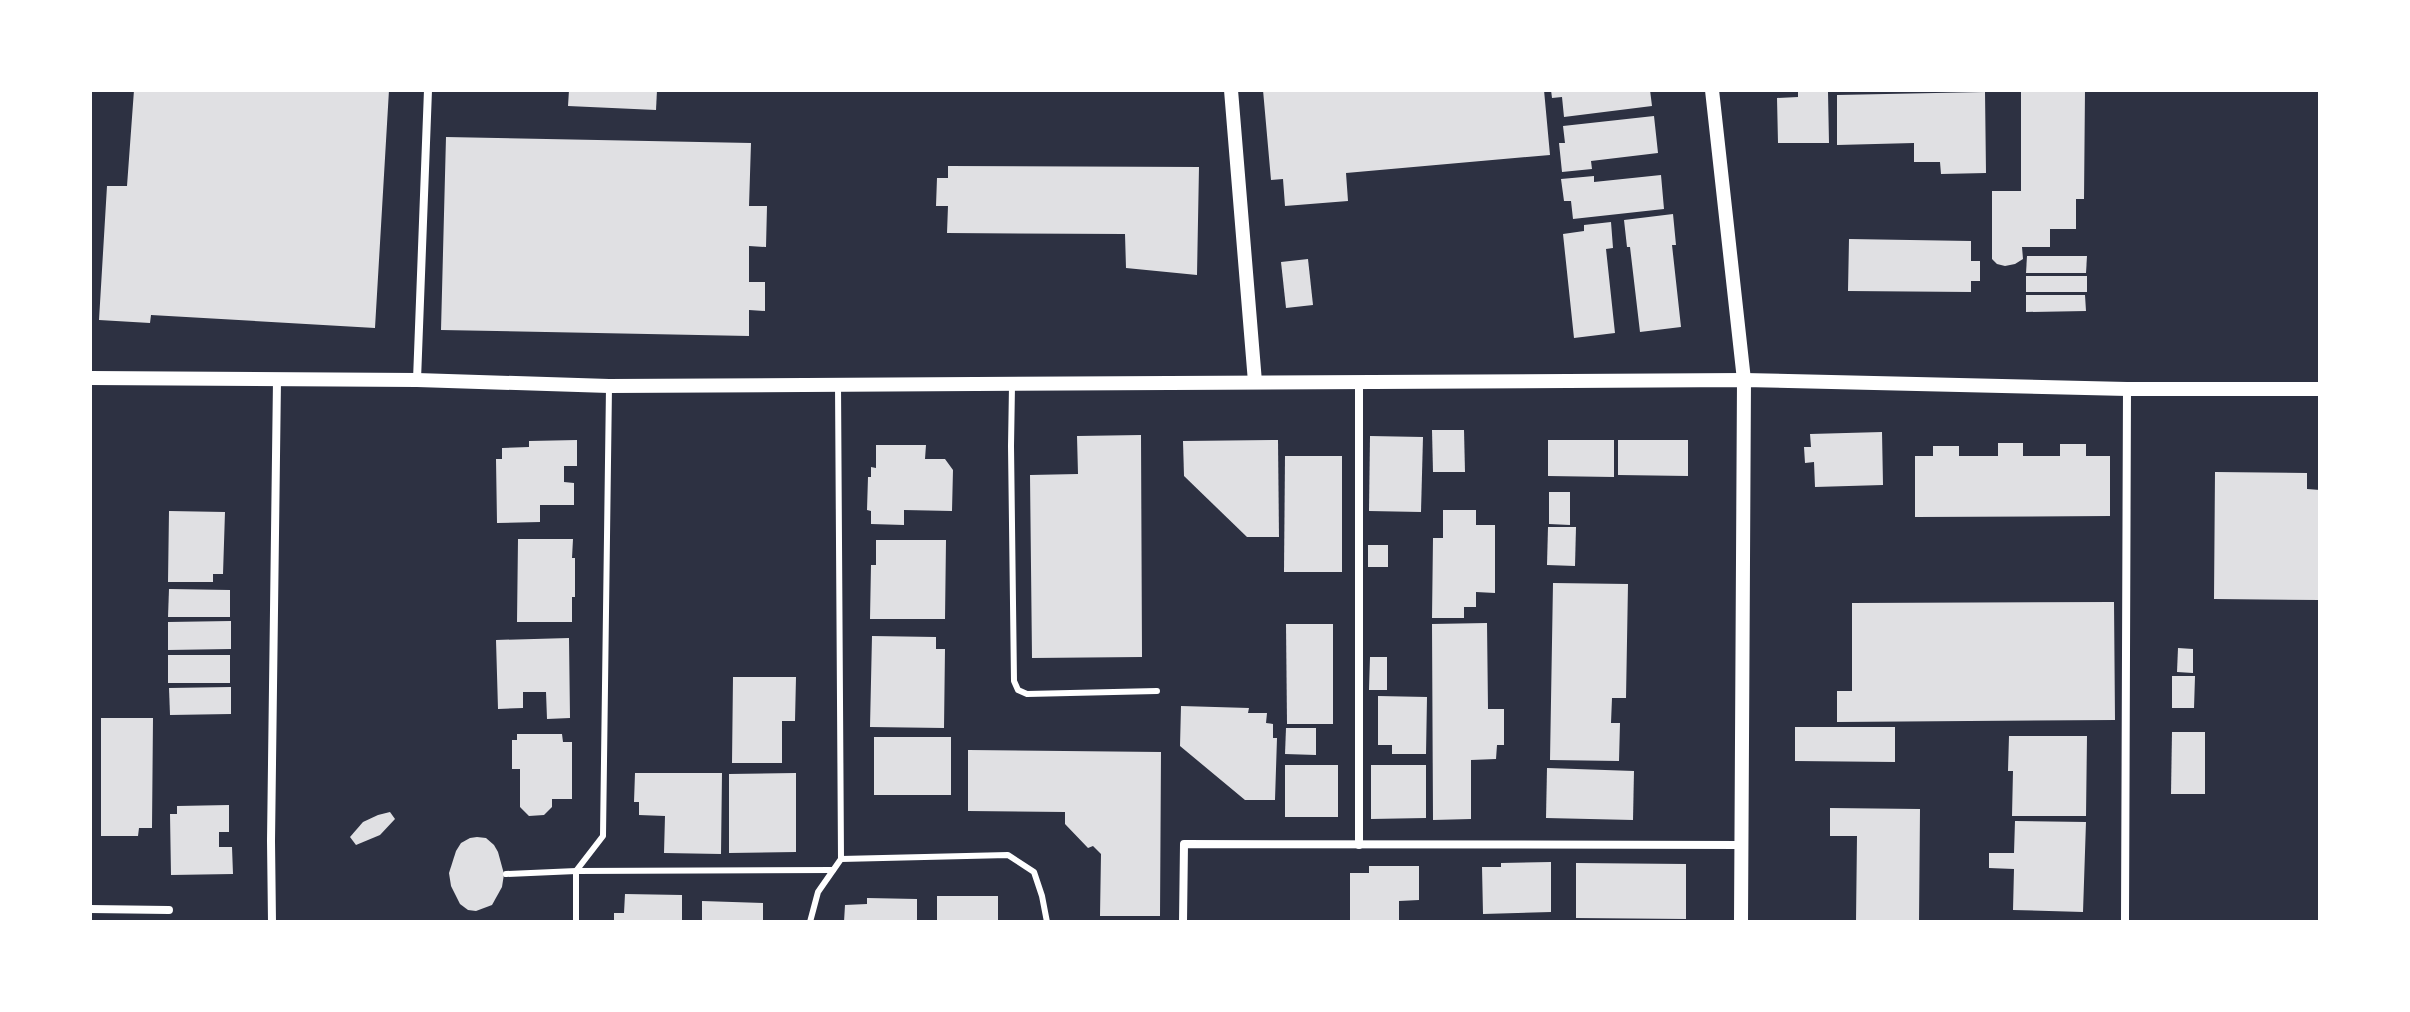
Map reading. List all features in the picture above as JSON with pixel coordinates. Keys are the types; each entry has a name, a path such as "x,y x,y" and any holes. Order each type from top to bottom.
{"street":[{"path":"417,380 428,90"},
{"path":"1231,90 1255,382"},
{"path":"1712,90 1744,380 1741,922"},
{"path":"90,378 417,380 609,386 1744,380 2127,389 2320,389"},
{"path":"272,922 277,380"},
{"path":"1359,383 1359,845"},
{"path":"2125,922 2127,389"},
{"path":"1183,922 1184,844 1741,845"},
{"path":"90,909 169,910"}],"lane":[{"path":"810,922 818,892 841,859 838,384"},
{"path":"1013,384 1014,681 1018,690 1027,694 1157,691"},
{"path":"576,922 576,871 603,836 609,386"},
{"path":"841,859 1008,855 1034,872 1047,922"},
{"path":"506,874 833,870"}],"building":[{"path":"134,90 389,90 375,328 151,315 150,323 99,320 107,186 127,186"},
{"path":"569,90 657,90 656,110 568,106"},
{"path":"1263,90 1544,90 1550,155 1346,173 1348,201 1285,206 1283,179 1271,180"},
{"path":"1551,90 1650,90 1652,106 1564,117 1562,97 1552,98"},
{"path":"2021,90 2085,90 2084,199 2076,199 2076,229 2050,229 2050,247 2022,247 2023,259 2005,266 1992,259 1992,191 2021,191"},
{"path":"1798,92 1828,92 1829,143 1778,143 1777,98 1798,97"},
{"path":"1985,92 1986,173 1941,174 1940,162 1914,162 1914,143 1837,145 1837,95"},
{"path":"1654,116 1658,153 1591,161 1592,169 1562,172 1559,143 1565,143 1563,126"},
{"path":"446,137 751,143 749,206 767,206 766,247 749,246 749,282 765,282 765,311 749,310 749,336 441,330"},
{"path":"948,166 1199,167 1197,275 1126,268 1125,234 947,233 948,206 936,206 937,178 948,178"},
{"path":"1661,175 1664,209 1573,219 1571,201 1564,201 1561,179 1594,176 1594,182"},
{"path":"1673,214 1676,245 1672,245 1681,327 1640,332 1624,220"},
{"path":"1611,222 1613,248 1606,249 1615,333 1574,338 1563,234 1584,231 1584,225"},
{"path":"1849,239 1971,241 1971,261 1980,261 1980,281 1971,281 1971,292 1848,291"},
{"path":"2027,256 2087,256 2086,273 2026,273"},
{"path":"1308,259 1313,305 1286,308 1281,262"},
{"path":"2026,276 2087,276 2087,292 2026,292"},
{"path":"2026,295 2085,295 2086,311 2026,312"},
{"path":"1432,430 1464,430 1465,472 1433,472"},
{"path":"1882,432 1883,485 1815,487 1814,462 1805,463 1804,447 1811,447 1810,434"},
{"path":"1141,435 1142,657 1032,658 1030,475 1078,474 1077,436"},
{"path":"1370,436 1423,437 1421,512 1369,511"},
{"path":"577,440 577,466 564,466 564,482 574,483 574,505 540,505 540,522 497,523 496,459 502,459 502,448 529,447 529,441"},
{"path":"1278,440 1279,537 1247,537 1184,476 1183,441"},
{"path":"1548,440 1614,440 1614,477 1548,476"},
{"path":"1618,440 1688,440 1688,476 1618,475"},
{"path":"1998,443 2023,443 2023,456 2060,456 2060,444 2086,444 2086,456 2110,456 2110,516 1915,517 1915,456 1933,456 1933,446 1959,446 1959,456 1998,456"},
{"path":"876,445 926,445 925,459 945,459 953,470 952,511 904,510 904,525 871,524 871,511 867,510 868,477 871,477 871,467 876,468"},
{"path":"1285,456 1342,456 1342,572 1284,572"},
{"path":"2215,472 2307,473 2307,489 2320,490 2320,600 2214,599"},
{"path":"1549,492 1570,492 1570,525 1549,524"},
{"path":"1443,510 1476,510 1476,525 1495,525 1495,593 1476,592 1476,607 1464,607 1464,618 1432,618 1433,538 1443,538"},
{"path":"169,511 225,512 223,574 213,574 213,582 168,582"},
{"path":"1548,527 1576,527 1575,566 1547,565"},
{"path":"518,539 573,539 575,597 572,597 572,622 517,622"},
{"path":"876,540 946,540 945,619 870,619 871,565 876,565"},
{"path":"1368,545 1388,545 1388,567 1368,567"},
{"path":"1553,583 1628,584 1626,698 1612,698 1611,723 1620,723 1619,761 1550,760"},
{"path":"169,589 230,590 230,617 168,617"},
{"path":"2114,602 2115,720 1837,722 1837,691 1852,691 1852,603"},
{"path":"231,621 231,649 168,650 168,622"},
{"path":"1487,623 1488,709 1504,709 1504,745 1497,745 1496,759 1471,760 1471,819 1433,820 1432,624"},
{"path":"1286,624 1333,624 1333,724 1287,724"},
{"path":"872,636 936,637 936,649 945,649 944,728 870,727"},
{"path":"569,638 570,718 547,719 546,692 523,692 523,708 498,709 496,640"},
{"path":"2178,648 2193,649 2193,673 2177,672"},
{"path":"168,655 230,655 230,683 168,683"},
{"path":"1370,657 1387,657 1387,690 1369,690"},
{"path":"2172,676 2195,676 2194,708 2172,708"},
{"path":"733,677 796,677 795,721 782,721 782,763 732,763"},
{"path":"231,687 231,714 170,715 169,688"},
{"path":"1378,696 1427,697 1426,754 1392,754 1392,745 1378,745"},
{"path":"1181,706 1249,708 1248,713 1267,713 1266,723 1273,724 1273,738 1277,738 1275,800 1245,800 1180,746"},
{"path":"101,718 153,718 152,828 139,828 138,836 101,836"},
{"path":"1795,727 1895,727 1895,762 1795,761"},
{"path":"1286,728 1316,728 1316,755 1285,754"},
{"path":"2172,732 2205,732 2205,794 2171,794"},
{"path":"517,734 562,734 563,742 572,742 572,799 552,799 552,807 544,815 529,816 520,807 520,769 512,769 512,740 517,740"},
{"path":"2009,736 2087,736 2086,816 2012,816 2013,771 2008,771"},
{"path":"874,737 951,737 951,795 874,795"},
{"path":"968,750 1161,752 1160,916 1100,916 1101,854 1093,846 1088,848 1065,824 1065,812 968,811"},
{"path":"1285,765 1338,765 1338,817 1285,817"},
{"path":"1371,765 1426,765 1426,818 1371,819"},
{"path":"1547,768 1634,771 1633,820 1546,818"},
{"path":"635,773 722,773 721,854 664,853 665,816 639,815 639,802 634,802"},
{"path":"796,773 796,852 729,853 729,774"},
{"path":"229,805 229,832 219,832 219,847 232,847 233,874 171,875 170,814 177,814 177,806"},
{"path":"1830,808 1920,809 1919,922 1856,922 1857,836 1830,836"},
{"path":"390,812 395,819 380,835 356,845 350,837 363,822"},
{"path":"2015,821 2086,822 2083,912 2013,910 2014,869 1989,868 1989,853 2014,853"},
{"path":"477,837 486,838 494,845 504,874 502,887 492,905 476,911 460,904 451,886 449,873 461,843"},
{"path":"1551,862 1551,912 1483,914 1482,867 1501,867 1501,863"},
{"path":"1576,863 1686,864 1686,919 1576,918"},
{"path":"1369,866 1419,866 1419,900 1399,901 1399,921 1350,921 1350,873 1369,873"},
{"path":"625,894 682,895 682,922 614,922 614,913 624,913"},
{"path":"937,896 998,896 998,922 937,922"},
{"path":"867,898 917,899 917,922 844,922 845,905 867,904"},
{"path":"702,901 763,903 763,922 702,922"}]}
